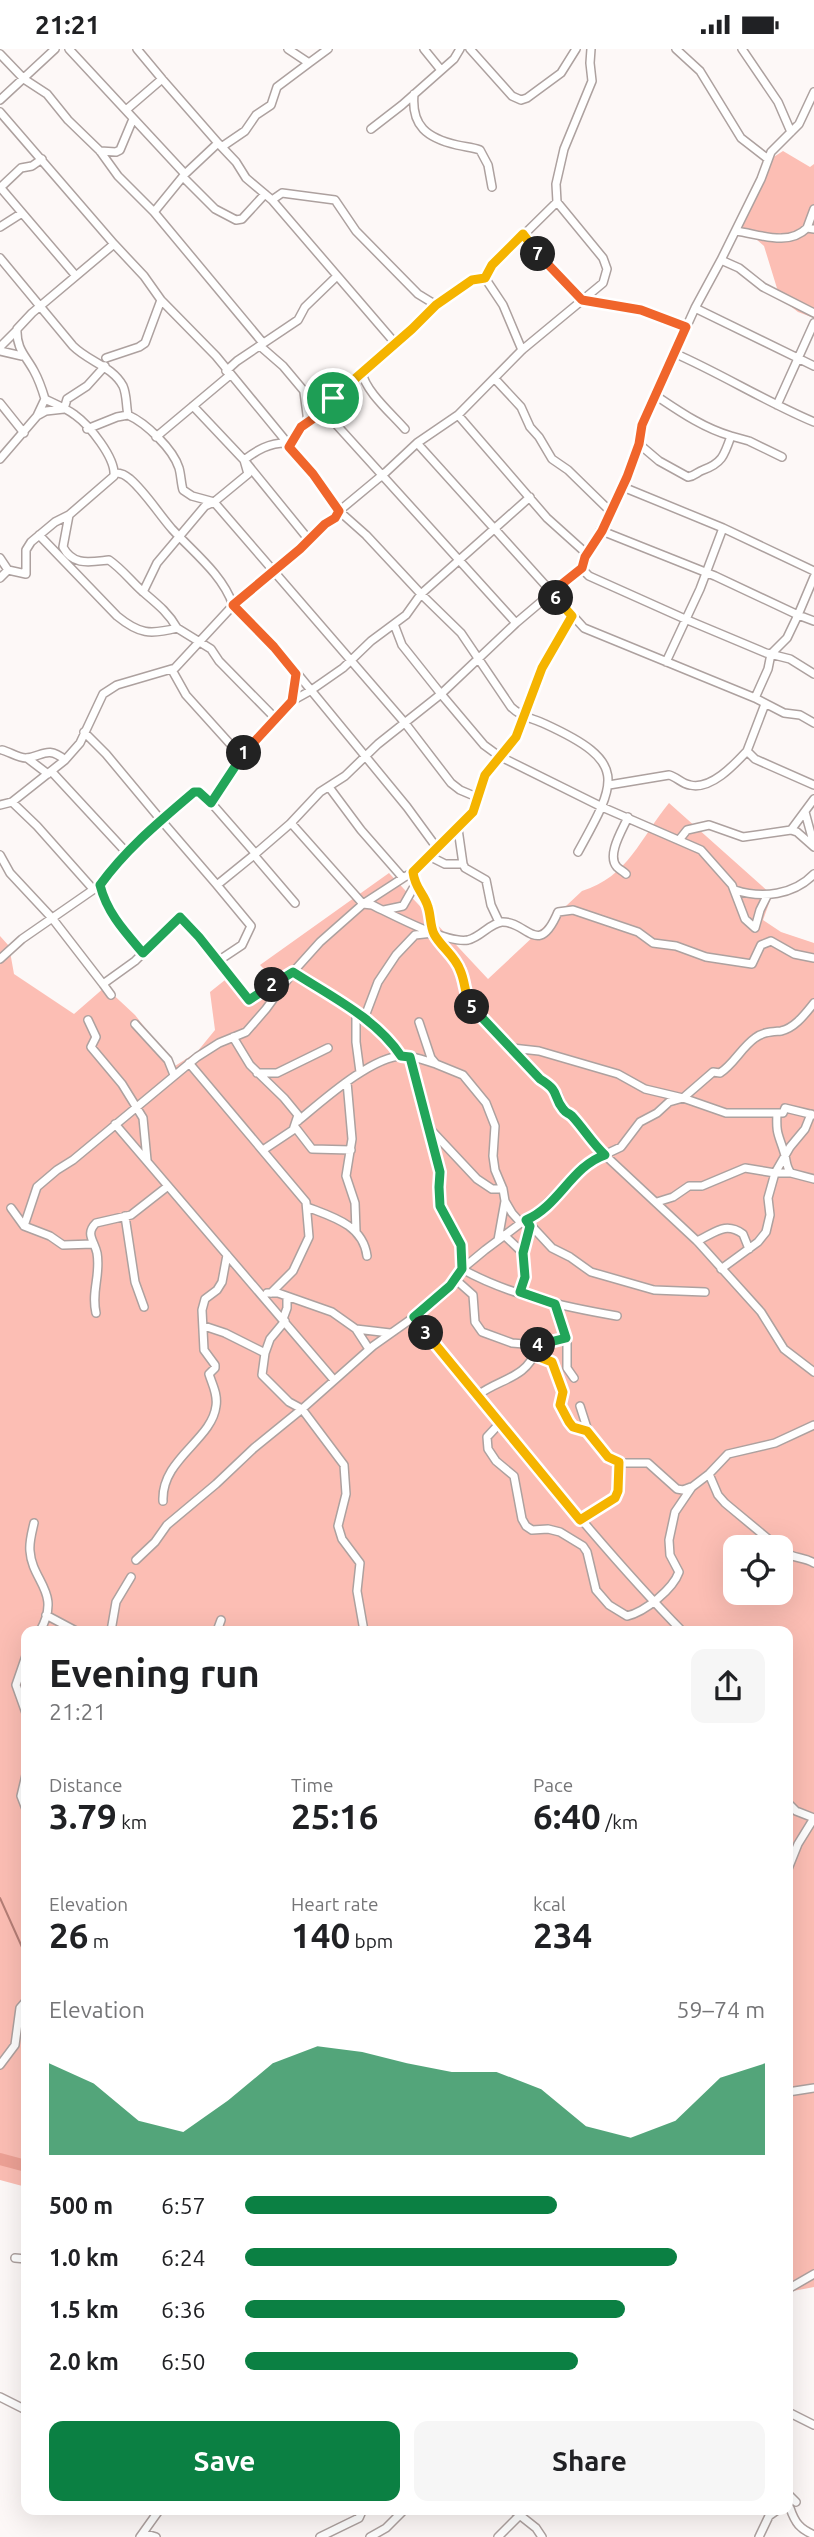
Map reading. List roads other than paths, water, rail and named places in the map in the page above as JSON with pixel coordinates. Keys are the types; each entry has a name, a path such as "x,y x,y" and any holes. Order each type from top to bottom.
{"street":[{"path":"0,100 55,49"},
{"path":"69,49 215,209 236,220 242,219 265,194"},
{"path":"137,49 246,178 272,200 395,343"},
{"path":"288,49 309,63"},
{"path":"153,212 184,176 220,145 245,131 256,115 271,105 278,87 328,49"},
{"path":"424,49 441,70"},
{"path":"371,129 414,95 454,59 460,49"},
{"path":"470,49 512,96 521,100 561,73 576,49"},
{"path":"0,805 12,802 65,760 80,743 103,694 117,685 172,670 233,605 335,518 339,511 417,443 458,415 522,350 603,283 607,269 603,258 557,202 556,184 564,149 592,81 592,49"},
{"path":"676,49 700,71 741,138 768,159"},
{"path":"742,49 778,102 790,132"},
{"path":"0,54 24,79 47,95 100,151 261,345 284,366 304,391 312,397 333,398"},
{"path":"125,110 162,79"},
{"path":"217,885 291,823 312,799 345,776 441,694 516,623 582,568 622,487 654,395 695,308 736,231 774,147 803,118 814,92"},
{"path":"414,95 413,116 422,129 448,142 480,150 488,165 492,187"},
{"path":"0,112 145,276 161,300 211,351 313,474 339,511 456,627 511,707 522,716 569,735 595,752 608,772 609,785 602,807 578,852"},
{"path":"111,167 133,119"},
{"path":"100,151 120,150"},
{"path":"42,159 32,166 20,168 0,187 76,276"},
{"path":"272,200 282,193 335,200 356,231 418,294 436,305"},
{"path":"485,278 492,265 557,202"},
{"path":"736,231 783,239 799,235 810,228 814,209"},
{"path":"0,227 22,213"},
{"path":"523,234 544,263 582,300 641,310 686,327"},
{"path":"22,356 0,349 40,306 114,244"},
{"path":"0,258 78,351 105,362 123,386 128,415"},
{"path":"721,260 739,268 763,287 814,313"},
{"path":"156,436 193,406 237,361 298,320 305,307 337,276"},
{"path":"287,445 301,427 324,411 333,398 436,305 472,280 485,278"},
{"path":"485,278 503,305 522,350"},
{"path":"64,409 67,399 87,386 105,362 145,343 161,300"},
{"path":"695,308 814,366"},
{"path":"777,405 814,323"},
{"path":"0,558 8,570 26,574 28,545 55,522 69,516 113,478 115,473 106,451 78,418 45,399 36,375 22,356 17,329"},
{"path":"674,353 722,374 814,422"},
{"path":"362,372 363,380 371,391 405,429"},
{"path":"495,379 521,407 530,427 540,437 552,459 568,470 611,512"},
{"path":"304,391 308,422"},
{"path":"654,395 711,430 749,441 782,457"},
{"path":"0,459 37,417 45,399"},
{"path":"0,403 24,433"},
{"path":"193,406 244,460 309,540"},
{"path":"37,417 46,411 64,409"},
{"path":"324,411 516,623"},
{"path":"87,429 128,415 139,420 156,436 178,467 183,490 192,496 214,502 405,723 451,783 479,798"},
{"path":"458,415 547,518 587,554"},
{"path":"639,444 682,476 693,477 719,462 731,436"},
{"path":"417,443 584,628 755,698 784,713 800,715 814,723"},
{"path":"244,460 271,444 287,445"},
{"path":"143,591 158,563 178,535 205,506 214,502 248,474 244,460"},
{"path":"115,473 122,473 132,481 220,582 233,605 274,647 407,807 437,848"},
{"path":"622,487 723,528 814,571"},
{"path":"211,803 241,756 292,701 350,661 412,609 421,594 530,497"},
{"path":"69,516 63,547 72,559 83,563 108,560 121,568 165,610 177,628 211,649 226,669 276,719"},
{"path":"666,661 723,528"},
{"path":"602,531 704,572 814,621"},
{"path":"39,535 130,627 154,634 177,628"},
{"path":"582,568 601,583 771,654 790,659 814,674"},
{"path":"0,578 8,570"},
{"path":"755,698 768,669 771,654 787,638 814,577"},
{"path":"24,1226 37,1187 74,1160 189,1063 208,1049 246,1032 320,942 363,904 413,872 458,829 473,812 485,775 516,737 542,668 572,616"},
{"path":"394,624 402,645 484,745 499,756 602,807 701,850 735,890 745,919 755,928 767,895"},
{"path":"172,670 186,695 241,756"},
{"path":"292,701 296,674"},
{"path":"609,785 670,775 686,785 694,786 730,770 747,751 765,704"},
{"path":"84,732 106,754 251,926 242,945 218,961"},
{"path":"1,750 27,758 50,773 127,853"},
{"path":"747,751 755,759 814,785"},
{"path":"27,758 43,752 58,755 65,760"},
{"path":"329,787 403,879"},
{"path":"0,959 22,939 96,887 161,820 197,791 211,803 295,903"},
{"path":"791,830 814,799"},
{"path":"12,802 96,887 122,930 143,953"},
{"path":"806,812 814,846"},
{"path":"626,874 618,869 614,856 615,846 628,817"},
{"path":"291,823 363,904 372,905 455,940 466,940 499,922 540,934 550,929 558,912 573,910 638,932 653,943 676,946 706,957 752,964 761,946 771,941 793,954 814,958"},
{"path":"679,841 687,830 709,825 743,837 791,830 814,846"},
{"path":"458,829 463,864 465,868 486,880 491,905 499,922"},
{"path":"0,855 10,873 52,918 111,995"},
{"path":"429,856 446,864 463,864"},
{"path":"413,872 415,885 426,902 433,933 457,963 471,1006 540,1079 551,1086 564,1111 571,1115 592,1143 697,1241 761,1312 784,1349 814,1372"},
{"path":"735,890 751,895 767,895 788,890 813,878"},
{"path":"383,910 403,906 415,885"},
{"path":"103,983 143,953 180,917 249,1000 293,972"},
{"path":"364,1020 378,982 396,955 415,935 433,933"},
{"path":"293,972 356,1013 386,1038 401,1056"},
{"path":"136,1559 155,1542 167,1525 254,1448 369,1349 414,1317 455,1279 462,1269 550,1203 589,1162 621,1147 644,1119 657,1113 669,1102 683,1098 713,1072 720,1073 727,1068 739,1052 758,1036 793,1026 814,1003"},
{"path":"356,1013 360,1072"},
{"path":"805,1013 814,1016"},
{"path":"88,1020 96,1037 91,1047 122,1084 143,1118 147,1161"},
{"path":"419,1022 426,1047 436,1064"},
{"path":"135,1024 168,1060 174,1075"},
{"path":"233,1037 257,1073 294,1108 297,1124 312,1149 351,1150"},
{"path":"257,1073 277,1073 328,1048"},
{"path":"512,1048 539,1051 606,1070 645,1089 732,1114 777,1113 783,1112 785,1108 812,1114 775,1173 768,1198 770,1215 766,1232 758,1242 721,1269"},
{"path":"263,1150 360,1072 401,1056 436,1064 463,1075 486,1103 495,1126 493,1163 505,1201 501,1238"},
{"path":"410,1057 440,1172 440,1206 461,1245 462,1269"},
{"path":"189,1063 304,1199 307,1207 309,1237 293,1271 271,1293"},
{"path":"346,1082 352,1139 346,1176 356,1208 356,1231"},
{"path":"777,1113 776,1134 785,1156 786,1167 791,1173"},
{"path":"115,1124 334,1380"},
{"path":"431,1130 477,1179 492,1189 503,1189"},
{"path":"657,1202 673,1197 689,1186 702,1186 745,1168 791,1173 814,1179"},
{"path":"803,1175 814,1184"},
{"path":"96,1313 93,1299 98,1278 97,1252 89,1231 96,1223 131,1215 168,1186"},
{"path":"505,1201 512,1213 552,1248 591,1272 654,1290 705,1292"},
{"path":"307,1207 356,1231 364,1240 367,1256"},
{"path":"11,1208 24,1226 50,1236 63,1245 93,1244"},
{"path":"125,1216 135,1282 144,1307"},
{"path":"520,1292 525,1277 523,1253 526,1223"},
{"path":"697,1241 725,1226 744,1234 749,1249"},
{"path":"501,1238 523,1253"},
{"path":"163,1501 163,1489 169,1475 190,1445 206,1429 216,1406 214,1385 209,1374 215,1365 204,1350 203,1303 220,1287 227,1255"},
{"path":"462,1269 480,1279 555,1304 617,1316"},
{"path":"455,1279 472,1295 475,1322 482,1332 512,1343 536,1345 566,1338"},
{"path":"260,1293 287,1297 332,1313 356,1329 369,1349"},
{"path":"287,1297 284,1320 270,1339 262,1375 289,1402 302,1409 344,1465 346,1494 338,1526 342,1539 360,1563 357,1591 363,1626"},
{"path":"555,1304 566,1338 568,1368 574,1378"},
{"path":"414,1317 580,1520 677,1626"},
{"path":"204,1326 265,1353"},
{"path":"356,1329 391,1333"},
{"path":"478,1395 493,1384 512,1378 526,1368 534,1355 536,1345"},
{"path":"534,1355 552,1362 563,1392 560,1405 573,1427 587,1431"},
{"path":"580,1406 587,1431 608,1457 619,1462 648,1463 677,1489 692,1487"},
{"path":"500,1423 486,1437 488,1449 496,1461 514,1476 522,1519 526,1526 531,1530 548,1529 559,1532 583,1546 587,1552 596,1590 609,1605 623,1615 634,1614 653,1601 676,1579 679,1572 670,1555 669,1540 675,1512 692,1487 728,1454 775,1443 814,1425"},
{"path":"580,1520 615,1498 618,1491 619,1462"},
{"path":"709,1474 718,1495 725,1503 763,1535"},
{"path":"34,1523 30,1551 48,1599 42,1626"},
{"path":"793,1557 814,1563"},
{"path":"112,1626 116,1602 131,1577"},
{"path":"46,1615 67,1626"},
{"path":"219,1626 221,1620"},
{"path":"21,1670 16,1685 21,1699"},
{"path":"793,1808 814,1818 793,1856"},
{"path":"0,2065 15,2045 21,2007"},
{"path":"793,2091 814,2088"},
{"path":"15,2258 21,2259"},
{"path":"793,2286 814,2274"},
{"path":"0,2397 21,2408"},
{"path":"793,2414 814,2425"},
{"path":"793,2500 796,2503"},
{"path":"156,2515 141,2535 156,2537"},
{"path":"322,2537 360,2515"},
{"path":"372,2537 399,2515"},
{"path":"498,2537 520,2515 536,2528 542,2537"},
{"path":"759,2537 770,2515"},
{"path":"792,2515 794,2522 814,2535"}],"waterway":[{"path":"0,1898 21,1945"},
{"path":"0,2159 21,2165"}]}
